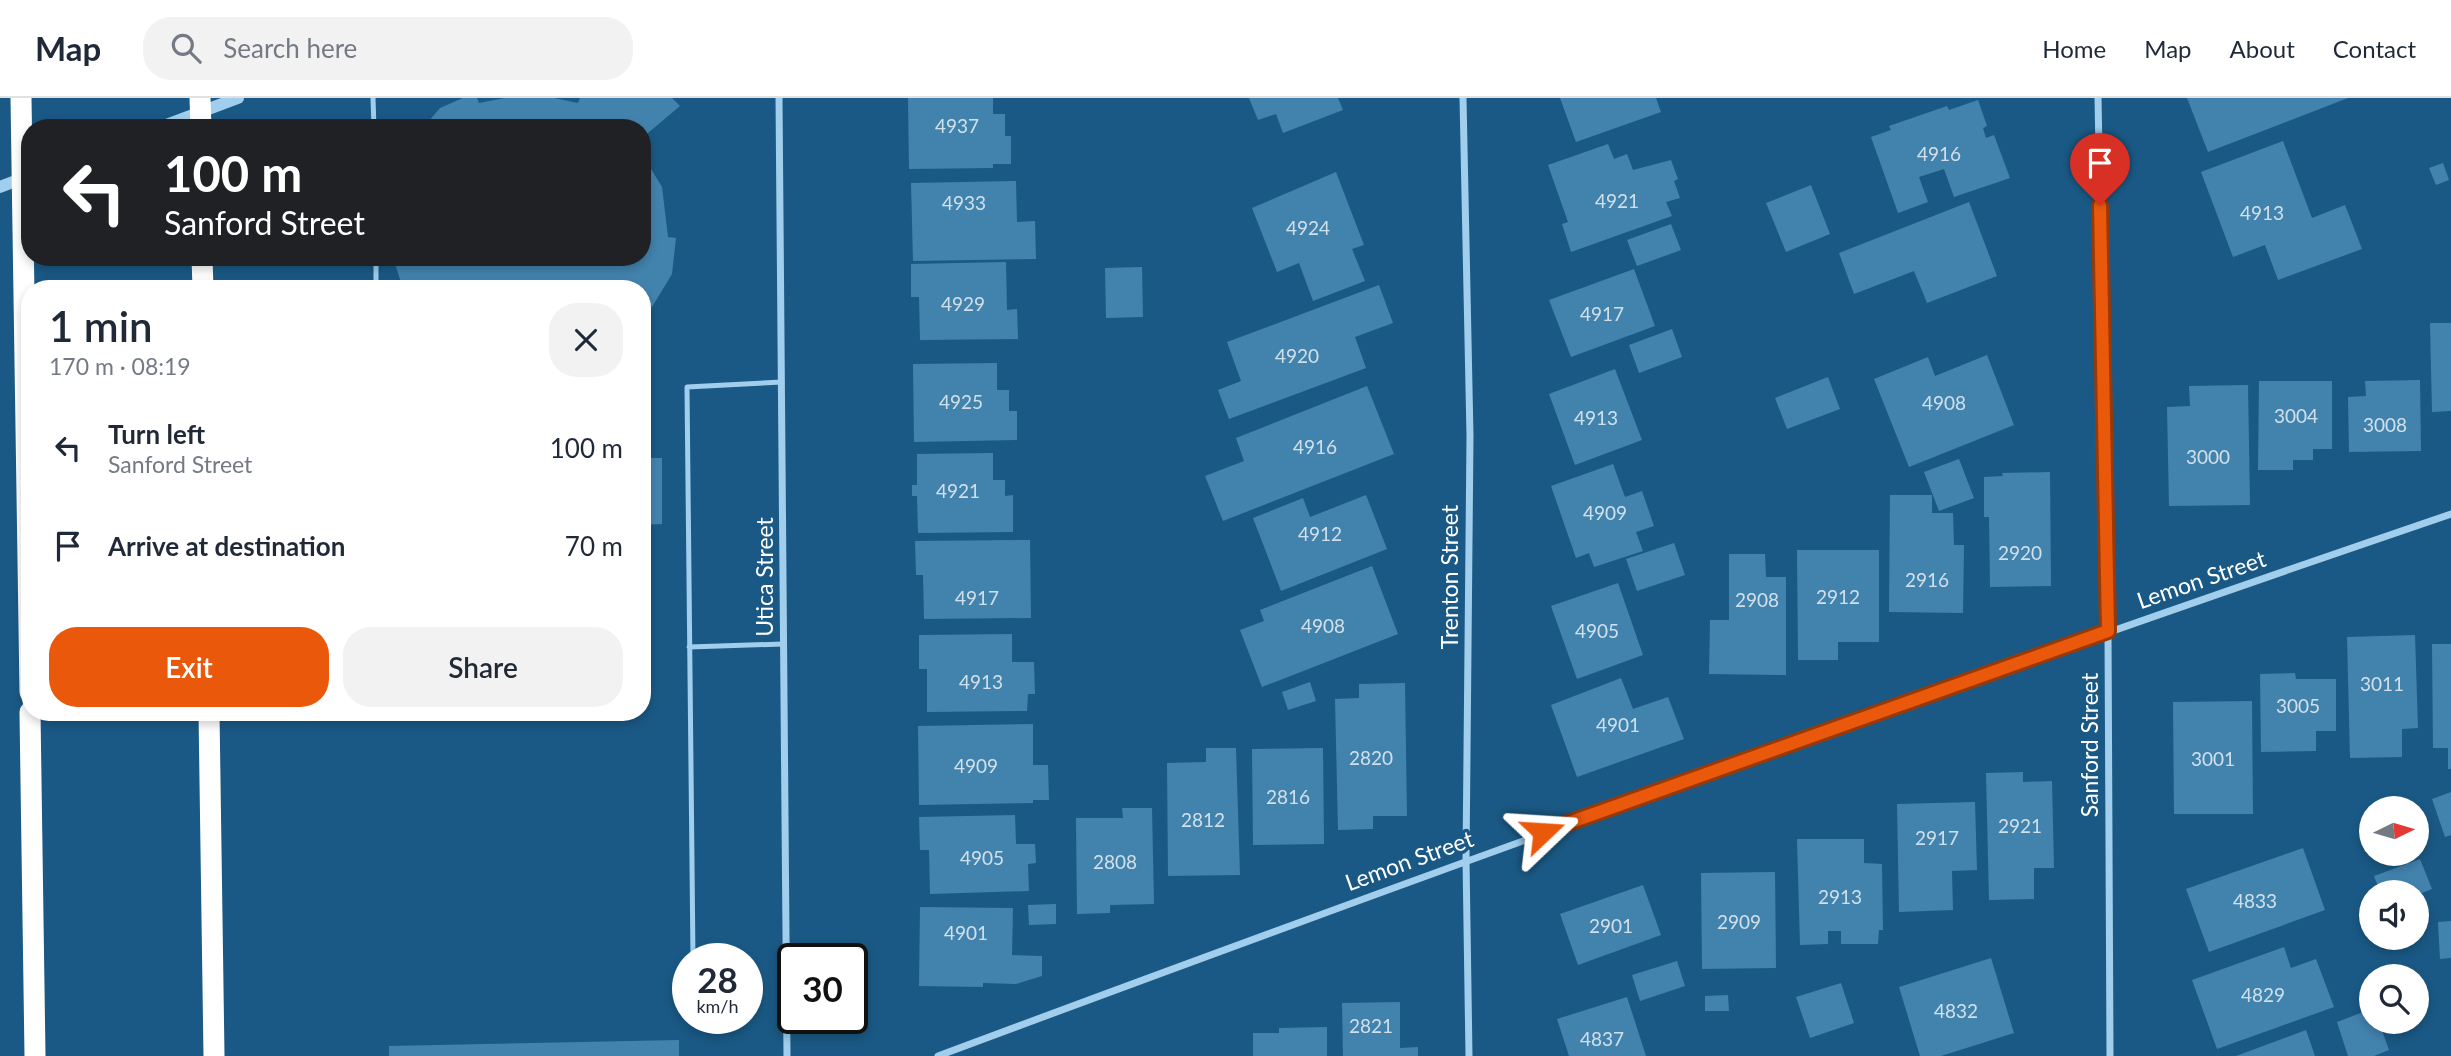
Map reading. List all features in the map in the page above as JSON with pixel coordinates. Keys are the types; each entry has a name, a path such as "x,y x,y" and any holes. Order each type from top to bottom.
{"highway":[{"path":"21,98 21,119"},
{"path":"200,98 201,119"},
{"path":"30,721 35,1056"},
{"path":"209,721 214,1056"}],"street":[{"path":"183,119 238,98"},
{"name":"Utica Street","path":"779,98 787,1056"},
{"name":"Trenton Street","path":"1463,98 1470,436 1466,859 1469,1056"},
{"name":"Sanford Street","path":"2098,98 2108,631 2110,1056"},
{"path":"0,187 21,179"},
{"name":"Lemon Street","path":"938,1056 1466,859 2108,631 2451,514"}],"lane":[{"path":"373,98 374,119"},
{"path":"692,943 687,387 782,383"},
{"path":"690,647 783,644"}],"building":[{"path":"463,98 477,98 479,103 505,98 554,98 578,103 580,98 672,98 680,106 651,130 651,119 431,119 440,108"},
{"path":"908,98 993,98 993,114 1005,114 1005,136 1011,136 1011,164 993,164 993,168 909,169"},
{"path":"1249,98 1338,98 1343,110 1283,133 1276,114 1258,120"},
{"path":"1560,98 1656,98 1661,112 1576,142"},
{"path":"2187,98 2348,98 2208,152"},
{"path":"1978,100 1987,126 1983,128 1986,138 1994,135 2010,178 1954,197 1944,169 1919,177 1928,202 1898,213 1871,137 1891,130 1889,126 1947,106 1949,110"},
{"path":"2283,141 2312,218 2345,205 2362,249 2278,280 2265,245 2233,257 2201,172"},
{"path":"1608,144 1614,159 1627,154 1633,170 1671,160 1678,179 1674,181 1680,198 1666,202 1672,216 1571,252 1562,224 1568,222 1548,165"},
{"path":"2443,163 2449,180 2436,185 2429,168"},
{"path":"651,169 662,187 668,237 676,238 672,274 652,307 651,280 400,280 396,266 651,266"},
{"path":"1336,172 1364,245 1352,249 1365,281 1313,301 1299,263 1277,272 1252,208"},
{"path":"1016,181 1017,222 1035,221 1036,259 913,261 911,183"},
{"path":"1811,185 1830,234 1786,252 1766,203"},
{"path":"1969,202 1997,276 1927,303 1914,271 1854,294 1839,253"},
{"path":"1671,224 1681,250 1637,266 1627,240"},
{"path":"1006,262 1007,310 1017,309 1018,339 920,340 919,297 911,297 911,264"},
{"path":"1142,267 1143,317 1106,318 1105,268"},
{"path":"1634,269 1655,326 1571,357 1549,300"},
{"path":"1379,285 1393,323 1355,337 1366,368 1229,419 1218,390 1241,381 1227,342"},
{"path":"2430,323 2451,323 2451,411 2432,412"},
{"path":"1672,329 1682,357 1639,373 1629,345"},
{"path":"1987,355 2014,425 1909,467 1874,379 1928,357 1935,376"},
{"path":"997,363 997,390 1009,390 1009,411 1017,411 1017,440 914,442 913,364"},
{"path":"1615,369 1642,440 1575,465 1549,394"},
{"path":"1828,377 1840,409 1787,429 1775,398"},
{"path":"2420,380 2421,451 2349,452 2348,397 2366,396 2365,381"},
{"path":"2259,381 2332,381 2332,449 2313,449 2313,460 2293,460 2293,470 2258,470"},
{"path":"2248,385 2250,505 2169,506 2167,407 2190,406 2189,386"},
{"path":"1367,386 1394,454 1223,521 1205,476 1244,461 1236,438"},
{"path":"993,453 993,480 1005,480 1005,496 1013,495 1013,532 918,533 917,496 912,496 912,485 917,485 917,454"},
{"path":"651,458 662,458 662,524 651,525"},
{"path":"1959,459 1974,498 1939,511 1924,472"},
{"path":"1613,464 1625,497 1642,491 1654,526 1636,532 1643,551 1594,567 1589,553 1576,558 1551,486"},
{"path":"2050,472 2051,586 1990,587 1989,517 1984,517 1984,477 2003,476 2002,473"},
{"path":"1366,495 1387,549 1281,591 1253,518 1303,498 1310,517"},
{"path":"1890,495 1932,495 1932,513 1953,513 1954,545 1964,545 1963,613 1889,612"},
{"path":"1030,540 1031,618 924,619 923,575 916,575 915,541"},
{"path":"1674,543 1685,575 1637,591 1626,559"},
{"path":"1797,550 1879,550 1879,642 1838,642 1838,660 1798,660"},
{"path":"1729,554 1765,554 1766,577 1786,577 1786,675 1709,674 1710,620 1729,620"},
{"path":"1372,566 1398,634 1262,687 1240,630 1264,621 1260,610"},
{"path":"1618,583 1643,655 1577,679 1551,606"},
{"path":"1012,634 1012,662 1034,662 1035,694 1028,694 1027,711 927,712 927,669 919,669 919,635"},
{"path":"2415,635 2418,728 2402,729 2402,757 2350,758 2347,637"},
{"path":"2432,644 2451,644 2451,769 2448,769 2448,748 2433,748"},
{"path":"2295,673 2296,679 2336,679 2336,731 2316,731 2316,751 2261,752 2260,674"},
{"path":"1621,678 1633,709 1668,697 1684,739 1577,777 1551,705"},
{"path":"1310,682 1316,701 1288,710 1282,692"},
{"path":"1405,683 1407,816 1373,816 1373,829 1338,830 1335,699 1359,698 1359,684"},
{"path":"2252,701 2253,814 2174,814 2173,702"},
{"path":"1033,724 1033,765 1048,765 1049,800 1033,800 1033,803 919,805 918,726"},
{"path":"1206,748 1236,748 1240,875 1168,876 1167,763 1206,762"},
{"path":"1323,748 1324,844 1253,845 1252,749"},
{"path":"2023,772 2023,782 2052,781 2054,868 2034,868 2034,899 1989,900 1986,773"},
{"path":"2451,792 2451,835 2445,837 2432,799"},
{"path":"1975,802 1977,870 1952,871 1953,910 1899,912 1897,804"},
{"path":"1122,808 1152,808 1154,904 1110,905 1110,913 1077,914 1076,818 1123,818"},
{"path":"1015,815 1016,844 1035,844 1036,863 1028,864 1029,891 930,894 929,850 920,850 919,817"},
{"path":"1797,839 1864,839 1864,863 1882,864 1883,930 1879,930 1878,944 1841,944 1841,931 1828,931 1828,944 1800,945"},
{"path":"2303,848 2325,910 2209,952 2186,889"},
{"path":"2401,866 2423,866 2428,880 2376,880 2374,876"},
{"path":"1775,872 1776,968 1702,969 1701,873"},
{"path":"1643,885 1661,935 1578,965 1560,914"},
{"path":"1056,904 1056,924 1029,925 1028,905"},
{"path":"920,907 1013,908 1012,955 1042,956 1042,976 1016,984 983,983 983,987 919,986"},
{"path":"2451,921 2451,958 2440,959 2438,922"},
{"path":"2284,947 2291,968 2316,959 2334,1007 2217,1049 2192,980"},
{"path":"1991,958 2014,1033 1941,1056 1920,1056 1899,987"},
{"path":"1677,961 1685,986 1640,1001 1632,975"},
{"path":"1841,983 1854,1023 1810,1038 1796,997"},
{"path":"1728,995 1729,1011 1705,1011 1705,996"},
{"path":"1627,997 1646,1056 1569,1056 1557,1019"},
{"path":"1400,1002 1400,1048 1418,1047 1418,1056 1343,1056 1342,1003"},
{"path":"2359,1014 2359,1034 2383,1034 2389,1050 2374,1056 2348,1056 2337,1022"},
{"path":"1327,1027 1327,1056 1253,1056 1253,1033 1279,1033 1279,1028"},
{"path":"2306,1030 2315,1056 2236,1056"},
{"path":"679,1040 679,1056 389,1056 389,1046"}],"route":[{"path":"1543,832 2108,631 2100,205"}]}
